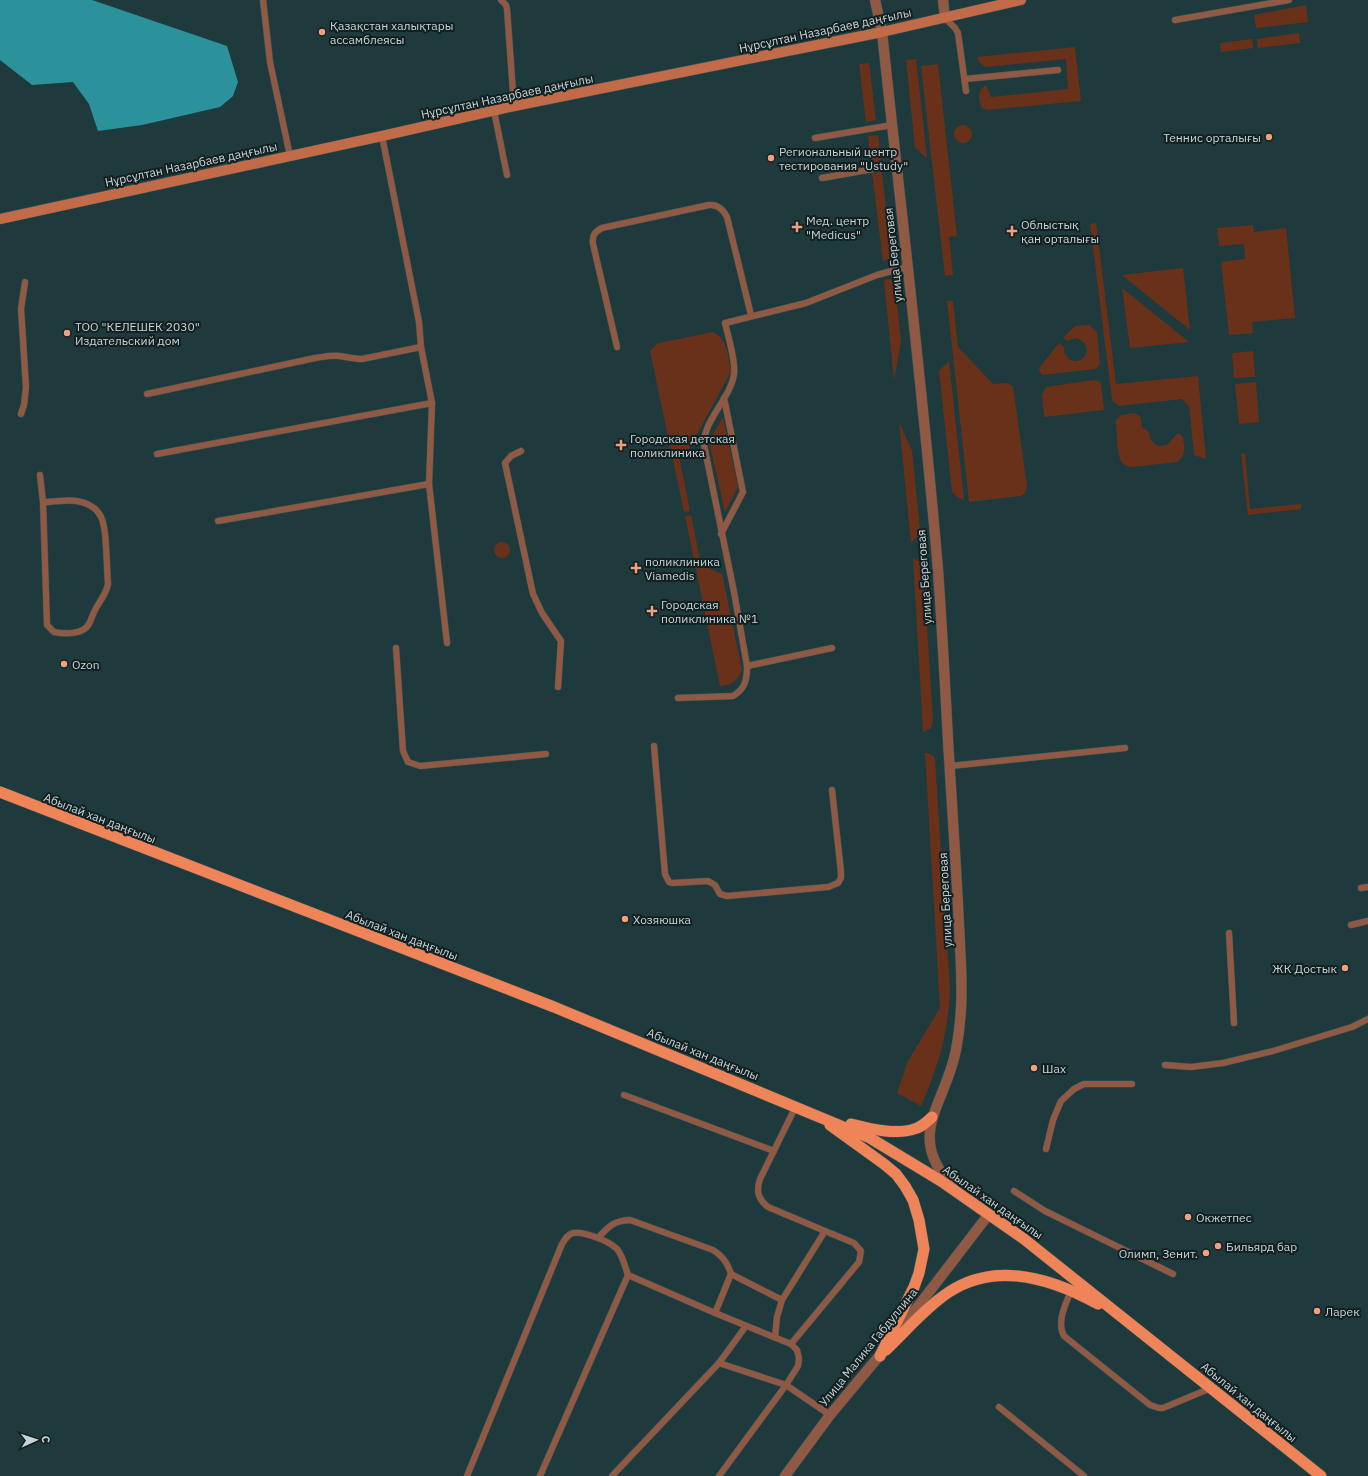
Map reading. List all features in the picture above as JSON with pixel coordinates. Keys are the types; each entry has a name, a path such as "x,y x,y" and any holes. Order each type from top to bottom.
{"highway":[{"name":"Абылай хан даңғылы","path":"0,792 554,1008 796,1106 870,1138 915,1164 1024,1239 1321,1476"},
{"path":"816,1115 856,1125 897,1131 916,1129 924,1125 932,1117"},
{"path":"816,1115 896,1174 913,1200 919,1220 924,1249 919,1273 880,1356"},
{"path":"880,1356 938,1300 950,1291 970,1282 992,1276 1015,1276 1054,1284 1071,1290 1124,1318"}],"main road":[{"name":"Нұрсұлтан Назарбаев даңғылы","path":"0,219 514,106 882,32 1021,0"}],"street":[{"name":"улица Береговая","path":"875,0 882,32 908,267 938,572 958,881 963,994 955,1055 949,1077 932,1117 930,1147 938,1169 956,1191"},
{"path":"943,0 945,18"},
{"name":"Улица Малика Габдуллина","path":"784,1476 830,1415 880,1356 988,1214"}],"lane":[{"path":"263,0 270,62 290,156"},
{"path":"500,0 506,5 507,9 514,106"},
{"path":"1175,20 1290,0"},
{"path":"945,18 958,33 966,91"},
{"path":"965,79 1058,70"},
{"path":"494,111 507,175"},
{"path":"815,138 892,125"},
{"path":"382,136 419,322 421,347 432,403 429,484 446,643"},
{"path":"822,178 896,165"},
{"path":"617,347 593,244 594,234 602,228 709,205 719,206 724,210 727,217 751,316"},
{"path":"678,698 733,696 739,693 746,682 747,666 734,592 704,450 704,439 733,380 734,369 725,323 806,302 877,274 908,267"},
{"path":"21,414 24,405 26,387 21,309 25,282"},
{"path":"147,394 315,358 341,356 352,359 362,359 421,347"},
{"path":"721,534 742,495 743,488 724,398"},
{"path":"157,454 432,403"},
{"path":"521,451 511,456 505,463 533,594 542,613 561,641 558,687"},
{"path":"40,475 43,502 47,625 54,632 83,631 88,626 94,611 107,591 108,584 105,526 101,515 94,507 85,503 75,500 43,502"},
{"path":"218,521 429,484"},
{"path":"396,648 403,751 408,762 420,766 546,754"},
{"path":"747,666 832,648"},
{"path":"654,746 665,874 669,882 672,883 708,881 715,885 720,894 728,896 828,887 838,883 842,872 832,790"},
{"path":"950,766 1125,748"},
{"path":"1361,888 1368,887"},
{"path":"1351,925 1368,921"},
{"path":"1229,933 1234,1023"},
{"path":"1165,1065 1191,1067 1223,1063 1273,1051 1337,1032 1368,1019"},
{"path":"1046,1149 1053,1120 1060,1101 1074,1089 1084,1084 1132,1084"},
{"path":"624,1095 774,1151"},
{"path":"792,1344 859,1262 861,1251 854,1243 768,1207 758,1196 757,1187 796,1106"},
{"path":"1014,1191 1045,1211 1173,1274"},
{"path":"598,1238 609,1225 616,1222 630,1220 713,1250 726,1261 731,1274 716,1314"},
{"path":"775,1337 777,1317 782,1300 825,1231"},
{"path":"467,1476 562,1244 568,1235 574,1233 598,1238 611,1244 617,1250 628,1275 716,1314 792,1344 797,1350 799,1358 798,1366 786,1385 719,1476"},
{"path":"731,1274 782,1300"},
{"path":"540,1476 628,1275"},
{"path":"1075,1279 1061,1319 1061,1330 1064,1336 1150,1405 1163,1408 1211,1388"},
{"path":"612,1476 719,1363 746,1326"},
{"path":"719,1363 786,1385 830,1415"},
{"path":"999,1407 1084,1476"}],"shaded area":[{"path":"1306,5 1308,22 1256,28 1254,15"},
{"path":"1299,33 1300,43 1258,48 1257,39"},
{"path":"1252,39 1253,48 1221,52 1220,43"},
{"path":"1075,47 1081,101 988,110 982,108 979,95 983,87 986,85 991,97 1068,89 1066,59 985,67 979,62 977,57"},
{"path":"916,59 927,158 915,148 906,60"},
{"path":"869,63 876,120 866,122 859,64"},
{"path":"938,64 957,236 949,237 953,275 945,276 921,66"},
{"path":"963,125 969,128 972,134 969,140 963,143 957,140 954,134 957,128"},
{"path":"878,135 881,162 871,164 868,136"},
{"path":"882,172 891,254 888,259 883,261 872,173"},
{"path":"1096,223 1116,384 1198,376 1206,459 1194,455 1189,406 1182,399 1119,406 1112,400 1090,224"},
{"path":"1253,225 1254,232 1286,228 1295,318 1252,322 1253,333 1229,335 1221,262 1245,259 1244,244 1219,246 1217,228"},
{"path":"1183,268 1190,330 1122,275"},
{"path":"888,279 892,280 895,284 901,341 894,380 884,281"},
{"path":"1122,288 1189,342 1130,348"},
{"path":"947,301 953,301 958,347 993,384 1008,383 1013,387 1027,486 1025,493 1021,496 969,502"},
{"path":"1089,325 1097,332 1100,363 1096,369 1042,375 1039,370 1040,367 1059,343 1064,347 1064,353 1070,360 1081,360 1085,357 1087,348 1081,340 1075,338 1067,341 1063,338 1075,326"},
{"path":"713,332 722,339 728,354 731,371 686,455 679,456 690,511 684,512 650,351 659,343"},
{"path":"1253,351 1255,377 1234,378 1232,353"},
{"path":"949,361 964,500 957,497 952,492 939,371"},
{"path":"1094,380 1099,381 1101,384 1104,410 1044,417 1042,395 1046,387"},
{"path":"1256,382 1259,422 1239,424 1235,384"},
{"path":"1134,413 1140,416 1142,427 1149,432 1150,439 1156,445 1167,445 1177,434 1180,434 1183,437 1184,454 1180,460 1177,462 1132,467 1127,466 1121,461 1117,444 1116,420 1121,415"},
{"path":"723,417 738,487 725,512 709,441"},
{"path":"899,422 912,451 920,531 918,536 911,543"},
{"path":"1245,453 1250,509 1301,504 1301,509 1248,515 1241,454"},
{"path":"691,515 701,565 722,574 742,670 736,680 720,686 685,516"},
{"path":"499,542 505,542 510,547 508,556 505,558 499,558 494,553 494,547"},
{"path":"913,558 920,562 923,566 933,720 931,728 923,732"},
{"path":"925,753 932,755 935,760 950,989 942,1049 921,1106 897,1093 908,1061 940,1008"}],"water":[{"path":"0,0 92,0 227,46 238,82 233,96 220,107 142,125 98,131 89,104 73,82 32,85 0,60"}],"place":[{"name":"Қазақстан халықтары ассамблеясы","path":"322,32"},
{"name":"Теннис орталығы","path":"1269,137"},
{"name":"Региональный центр тестирования \"Ustudy\"","path":"771,158"},
{"name":"Мед. центр \"Medicus\"","path":"797,227"},
{"name":"Облыстық қан орталығы","path":"1012,231"},
{"name":"ТОО \"КЕЛЕШЕК 2030\" Издательский дом","path":"67,333"},
{"name":"Городская детская поликлиника","path":"621,445"},
{"name":"поликлиника Viamedis","path":"636,568"},
{"name":"Городская поликлиника №1","path":"652,611"},
{"name":"Ozon","path":"64,664"},
{"name":"Хозяюшка","path":"625,919"},
{"name":"ЖК Достык","path":"1345,968"},
{"name":"Шах","path":"1034,1068"},
{"name":"Окжетпес","path":"1188,1217"},
{"name":"Бильярд бар","path":"1218,1246"},
{"name":"Олимп, Зенит.","path":"1206,1253"},
{"name":"Ларек","path":"1317,1311"}]}
